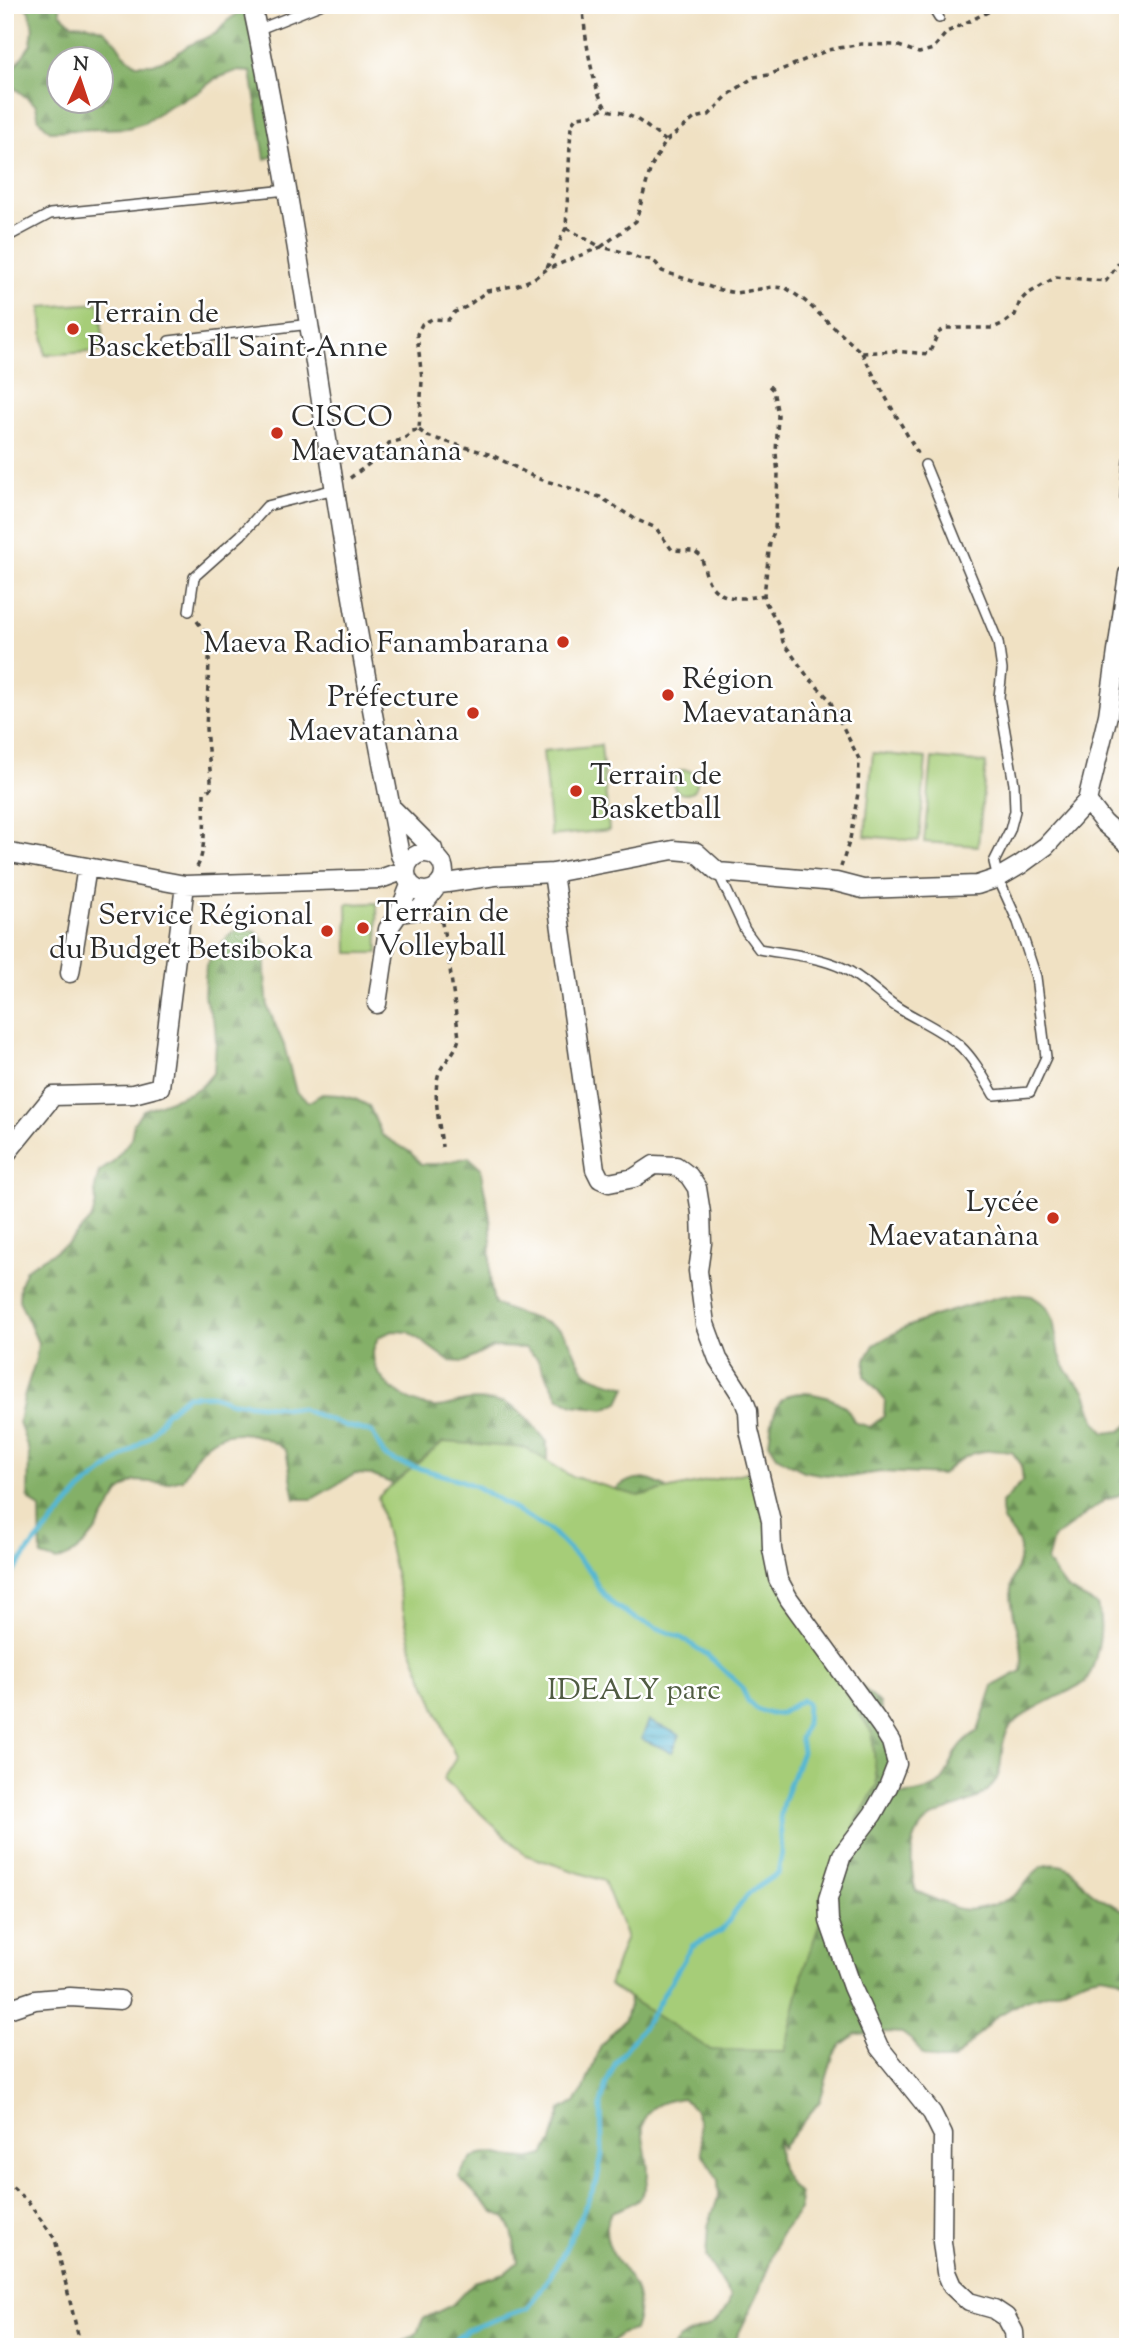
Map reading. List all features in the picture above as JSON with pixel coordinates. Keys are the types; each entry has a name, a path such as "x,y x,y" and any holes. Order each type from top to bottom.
{"street":[{"path":"252,5 310,324 344,547 390,807 400,855 407,874 422,891 495,876 553,873 673,850 696,852 718,872 836,882 863,889 977,885 998,878 1046,846 1087,801 1108,715 1128,574"},
{"path":"1087,801 1104,823 1128,844"},
{"path":"390,807 433,849 443,879 419,910 399,912"},
{"path":"5,852 185,885 380,879 407,874"},
{"path":"377,1004 388,929 399,912 407,874 414,856 421,853 495,876"},
{"path":"70,973 87,867"},
{"path":"553,873 595,1169 600,1180 609,1184 634,1178 653,1165 676,1166 689,1176 697,1188 702,1243 698,1271 705,1324 718,1359 743,1398 748,1411 749,1430 771,1521 772,1549 778,1579 789,1600 858,1692 891,1742 897,1764 873,1814 858,1830 842,1855 828,1899 829,1921 852,1987 879,2047 932,2113 943,2136 942,2242 946,2272 952,2286 969,2302 994,2309 1006,2317 1014,2332 1015,2347"},
{"path":"5,1155 53,1096 133,1094 160,1087 185,885"},
{"path":"5,2010 35,2000 70,1997 120,2000"}],"lane":[{"path":"257,30 320,5"},
{"path":"931,5 939,18"},
{"path":"5,238 50,214 286,190"},
{"path":"169,341 310,324"},
{"path":"1128,460 1125,497 1128,555"},
{"path":"718,872 745,930 759,949 819,960 843,968 871,985 897,1008 932,1026 960,1047 980,1071 994,1094 1030,1092 1046,1057 1036,977 994,862 1010,830 1015,811 1014,785 999,697 1002,670 998,642 925,465"},
{"path":"189,611 194,577 241,536 267,506 335,489"}],"path":[{"path":"583,5 591,67 599,98 610,110 625,113 666,141"},
{"path":"419,430 422,380 417,334 422,324 432,319 449,320 455,312 487,291 518,285 547,269 601,247 636,221 651,167 666,141 695,118 709,115 728,95 754,77 769,75 828,50 861,44 896,46 919,53 933,49 947,33 1003,5"},
{"path":"547,269 566,228 570,125 577,117 592,115 606,106"},
{"path":"566,228 601,247 648,259 656,263 662,271 716,289 736,293 772,287 786,288 805,301 862,353 891,404 897,421 925,465"},
{"path":"862,353 893,351 929,354 938,333 946,328 993,328 1004,324 1015,315 1020,301 1026,295 1056,277 1106,281 1128,250"},
{"path":"769,386 773,390 778,415 778,475 776,514 767,556 764,595 779,625 783,642 808,677 829,699 855,745 859,759 858,793 850,839 836,882"},
{"path":"335,489 381,455 388,443 409,436 412,430 419,430 427,436 492,455 536,478 600,497 635,519 656,528 672,550 694,551 701,556 707,577 716,590 743,599 764,595"},
{"path":"185,885 201,861 204,793 211,788 206,729 210,640 189,611"},
{"path":"419,910 441,919 459,1038 456,1051 439,1073 437,1087 442,1147"},
{"path":"5,2180 28,2202 55,2239 81,2347"}],"green space":[{"path":"24,5 60,5 60,13 72,24 89,25 104,30 136,64 153,64 217,33 241,11 256,8 281,154 265,159 251,72 236,71 215,79 197,93 169,106 144,123 128,128 50,131 39,120 36,105 12,86 13,70 31,44 33,29 30,13"},
{"name":"Terrain de Bascketball Saint-Anne","path":"100,303 104,351 45,355 41,307"},
{"name":"Terrain de Basketball","path":"601,745 609,830 551,836 543,751"},
{"path":"873,753 926,758 919,841 865,836"},
{"path":"932,758 986,763 978,846 924,842"},
{"path":"685,770 696,777 697,782 690,793 685,794 674,787 673,782 680,771"},
{"name":"Terrain de Volleyball","path":"377,903 378,953 348,953 347,904"},
{"path":"239,928 255,931 266,943 268,1008 284,1045 296,1092 309,1102 322,1094 339,1095 369,1106 382,1135 410,1152 421,1164 438,1164 469,1157 481,1168 489,1213 490,1275 495,1304 560,1330 586,1371 596,1378 626,1387 619,1402 605,1409 573,1405 559,1398 537,1358 525,1348 493,1347 464,1362 449,1361 409,1332 393,1331 378,1337 373,1351 375,1364 385,1382 403,1396 433,1407 474,1400 510,1405 527,1419 547,1442 547,1474 607,1496 634,1479 648,1480 665,1487 669,1504 880,1704 891,1782 900,1795 935,1787 943,1779 957,1751 978,1731 993,1686 1021,1671 1020,1639 1011,1601 1020,1548 1003,1520 1001,1504 1023,1481 1021,1464 1012,1452 991,1450 974,1453 958,1461 942,1475 881,1472 849,1477 804,1471 777,1456 769,1443 772,1420 779,1404 788,1396 814,1394 840,1404 846,1408 854,1422 870,1427 884,1416 885,1400 865,1376 866,1359 874,1345 902,1329 934,1316 1016,1294 1032,1296 1045,1305 1053,1318 1058,1350 1064,1366 1085,1390 1095,1420 1105,1433 1121,1431 1128,1425 1128,1489 1105,1500 1053,1539 1047,1562 1067,1589 1097,1605 1100,1634 1089,1676 1083,1683 1031,1711 1011,1726 1006,1733 997,1779 992,1786 981,1796 943,1812 922,1826 915,1837 912,1864 916,1891 966,1910 1008,1899 1043,1867 1058,1865 1069,1868 1095,1895 1128,1912 1128,1983 1101,1975 1025,2000 994,2018 954,2060 938,2060 923,2055 914,2042 902,2033 856,2034 842,2044 833,2056 820,2101 782,2148 778,2138 781,2169 799,2194 800,2210 780,2235 758,2294 732,2347 672,2347 680,2339 711,2325 725,2310 731,2297 706,2257 708,2226 719,2195 718,2180 702,2153 699,2123 694,2108 682,2098 660,2104 648,2113 643,2124 647,2183 637,2200 611,2212 606,2224 608,2242 613,2254 638,2297 634,2330 620,2334 608,2347 395,2347 417,2333 423,2319 452,2305 474,2282 505,2273 518,2262 512,2231 505,2217 492,2211 459,2177 466,2165 480,2154 529,2158 544,2155 552,2141 561,2110 575,2102 584,2089 601,2045 625,2019 629,2005 628,1989 653,1951 401,1487 371,1475 355,1474 312,1499 295,1499 286,1450 254,1435 242,1433 220,1436 200,1451 182,1479 166,1483 135,1481 120,1491 95,1532 73,1554 57,1561 41,1556 40,1509 28,1498 29,1452 19,1422 38,1343 19,1300 20,1284 26,1269 67,1244 92,1218 99,1172 112,1163 131,1139 134,1123 143,1110 190,1093 203,1085 214,1072 215,1025 204,996 206,965 226,938"},
{"name":"IDEALY parc","path":"443,1442 526,1448 571,1476 638,1496 762,1469 774,1530 831,1668 872,1733 877,1785 857,1821 804,1968 785,2051 711,2050 609,1985 626,1936 604,1881 526,1855 443,1779 456,1758 413,1653 378,1497"}],"water":[{"path":"649,1721 680,1735 672,1752 641,1739"}],"waterway":[{"path":"5,1584 30,1549 84,1487 151,1435 166,1413 186,1396 212,1395 232,1402 301,1409 346,1426 372,1432 384,1455 397,1462 477,1487 551,1531 591,1572 599,1589 614,1605 638,1620 680,1637 706,1654 741,1686 748,1701 756,1709 770,1714 781,1713 802,1700 807,1704 806,1724 800,1738 802,1752 783,1802 780,1819 782,1853 778,1873 749,1893 722,1930 692,1946 649,2019 616,2062 601,2104 602,2154 597,2181 562,2256 541,2290 528,2308 467,2330 456,2339 454,2347"}],"place":[{"name":"Terrain de Bascketball Saint-Anne","path":"73,329"},
{"name":"CISCO Maevatanàna","path":"277,433"},
{"name":"Maeva Radio Fanambarana","path":"563,642"},
{"name":"Région Maevatanàna","path":"668,695"},
{"name":"Préfecture Maevatanàna","path":"473,713"},
{"name":"Terrain de Basketball","path":"576,791"},
{"name":"Terrain de Volleyball","path":"363,928"},
{"name":"Service Régional du Budget Betsiboka","path":"327,931"},
{"name":"Lycée Maevatanàna","path":"1053,1218"}]}
